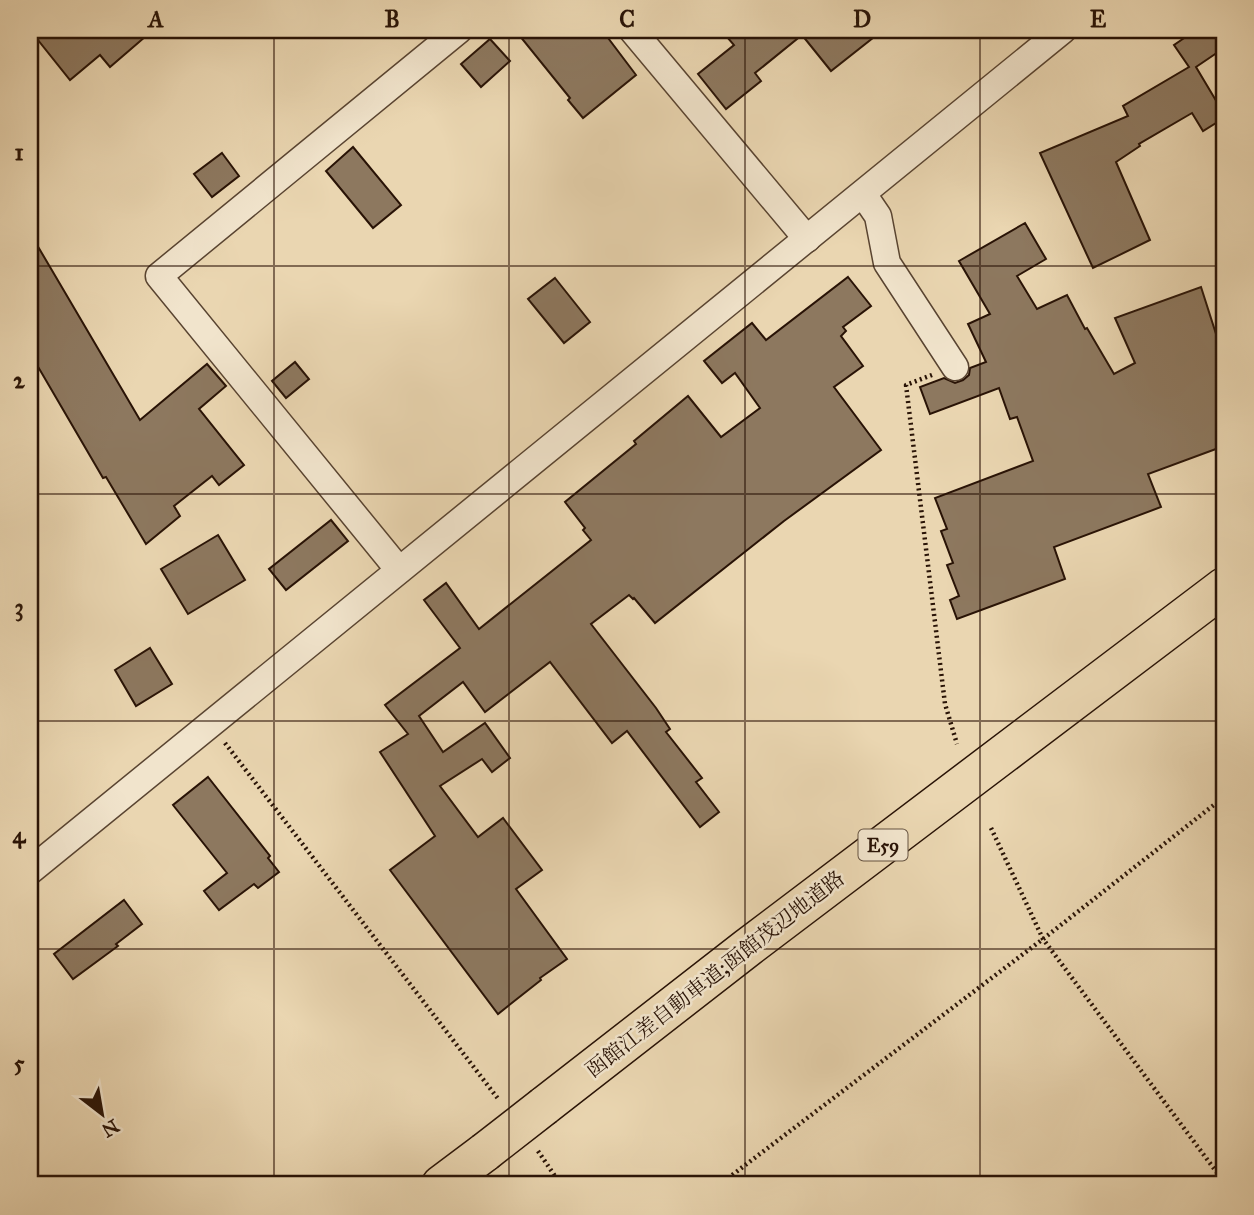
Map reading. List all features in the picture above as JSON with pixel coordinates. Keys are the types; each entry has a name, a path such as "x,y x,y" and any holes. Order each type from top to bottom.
{"highway":[{"name":"函館江差自動車道;函館茂辺地道路","path":"442,1185 780,923 1224,587"}],"street":[{"path":"399,570 159,276 459,30"},
{"path":"632,30 807,239"},
{"path":"30,871 1063,30"},
{"path":"863,194 878,216 887,263 955,367"}],"path":[{"path":"955,367 906,384 945,704 957,744"},
{"path":"209,724 503,1105"},
{"path":"719,1185 1043,939 1224,797"},
{"path":"991,828 1043,939 1224,1182"},
{"path":"536,1149 561,1185"}],"building":[{"path":"30,30 153,30 110,67 100,55 70,80"},
{"path":"515,30 602,30 636,75 583,118"},
{"path":"721,30 883,30 831,71 802,35 755,73 761,81 726,109 698,74 734,45"},
{"path":"1196,30 1224,30 1224,48 1196,67 1224,118 1203,131 1192,113 1139,144 1140,146 1116,162 1150,240 1093,268 1040,153 1128,116 1123,106 1189,67 1174,45"},
{"path":"490,39 510,61 481,87 461,64"},
{"path":"353,147 401,205 373,228 326,171"},
{"path":"222,153 239,176 212,197 194,174"},
{"path":"1025,223 1046,259 1017,276 1037,309 1067,295 1114,374 1135,363 1115,318 1201,287 1224,359 1224,446 1148,474 1161,507 1054,547 1065,579 957,619 950,600 959,596 947,565 953,563 941,531 947,529 935,498 1033,461 1017,417 1010,419 999,388 930,414 920,387 944,378 955,383 963,380 969,375 970,368 986,362 968,324 990,314 959,261"},
{"path":"30,233 140,420 207,364 226,386 199,409 244,465 219,485 212,476 174,506 180,516 146,544 106,477 103,478 30,353"},
{"path":"848,277 871,306 843,327 846,331 841,336 863,366 834,387 881,450 784,521 655,623 629,595 591,624 656,708 670,729 666,732 702,778 696,782 719,812 700,827 627,731 612,743 550,662 485,712 463,682 419,716 443,752 485,723 510,758 492,772 482,759 440,786 478,837 503,818 542,870 516,889 567,959 498,1014 390,870 435,836 380,752 408,734 385,705 460,648 424,600 446,583 479,629 591,540 565,502 636,444 634,441 688,396 721,437 760,408 735,373 722,383 704,361 752,323 766,340"},
{"path":"555,278 590,322 564,343 528,299"},
{"path":"295,362 309,379 286,398 272,381"},
{"path":"331,520 348,541 286,590 269,569"},
{"path":"218,535 245,580 188,614 161,569"},
{"path":"150,648 172,684 136,706 115,670"},
{"path":"208,777 270,856 268,858 279,872 258,888 254,884 219,910 204,891 227,873 173,805"},
{"path":"124,900 142,924 116,944 118,946 73,979 54,954"}]}
